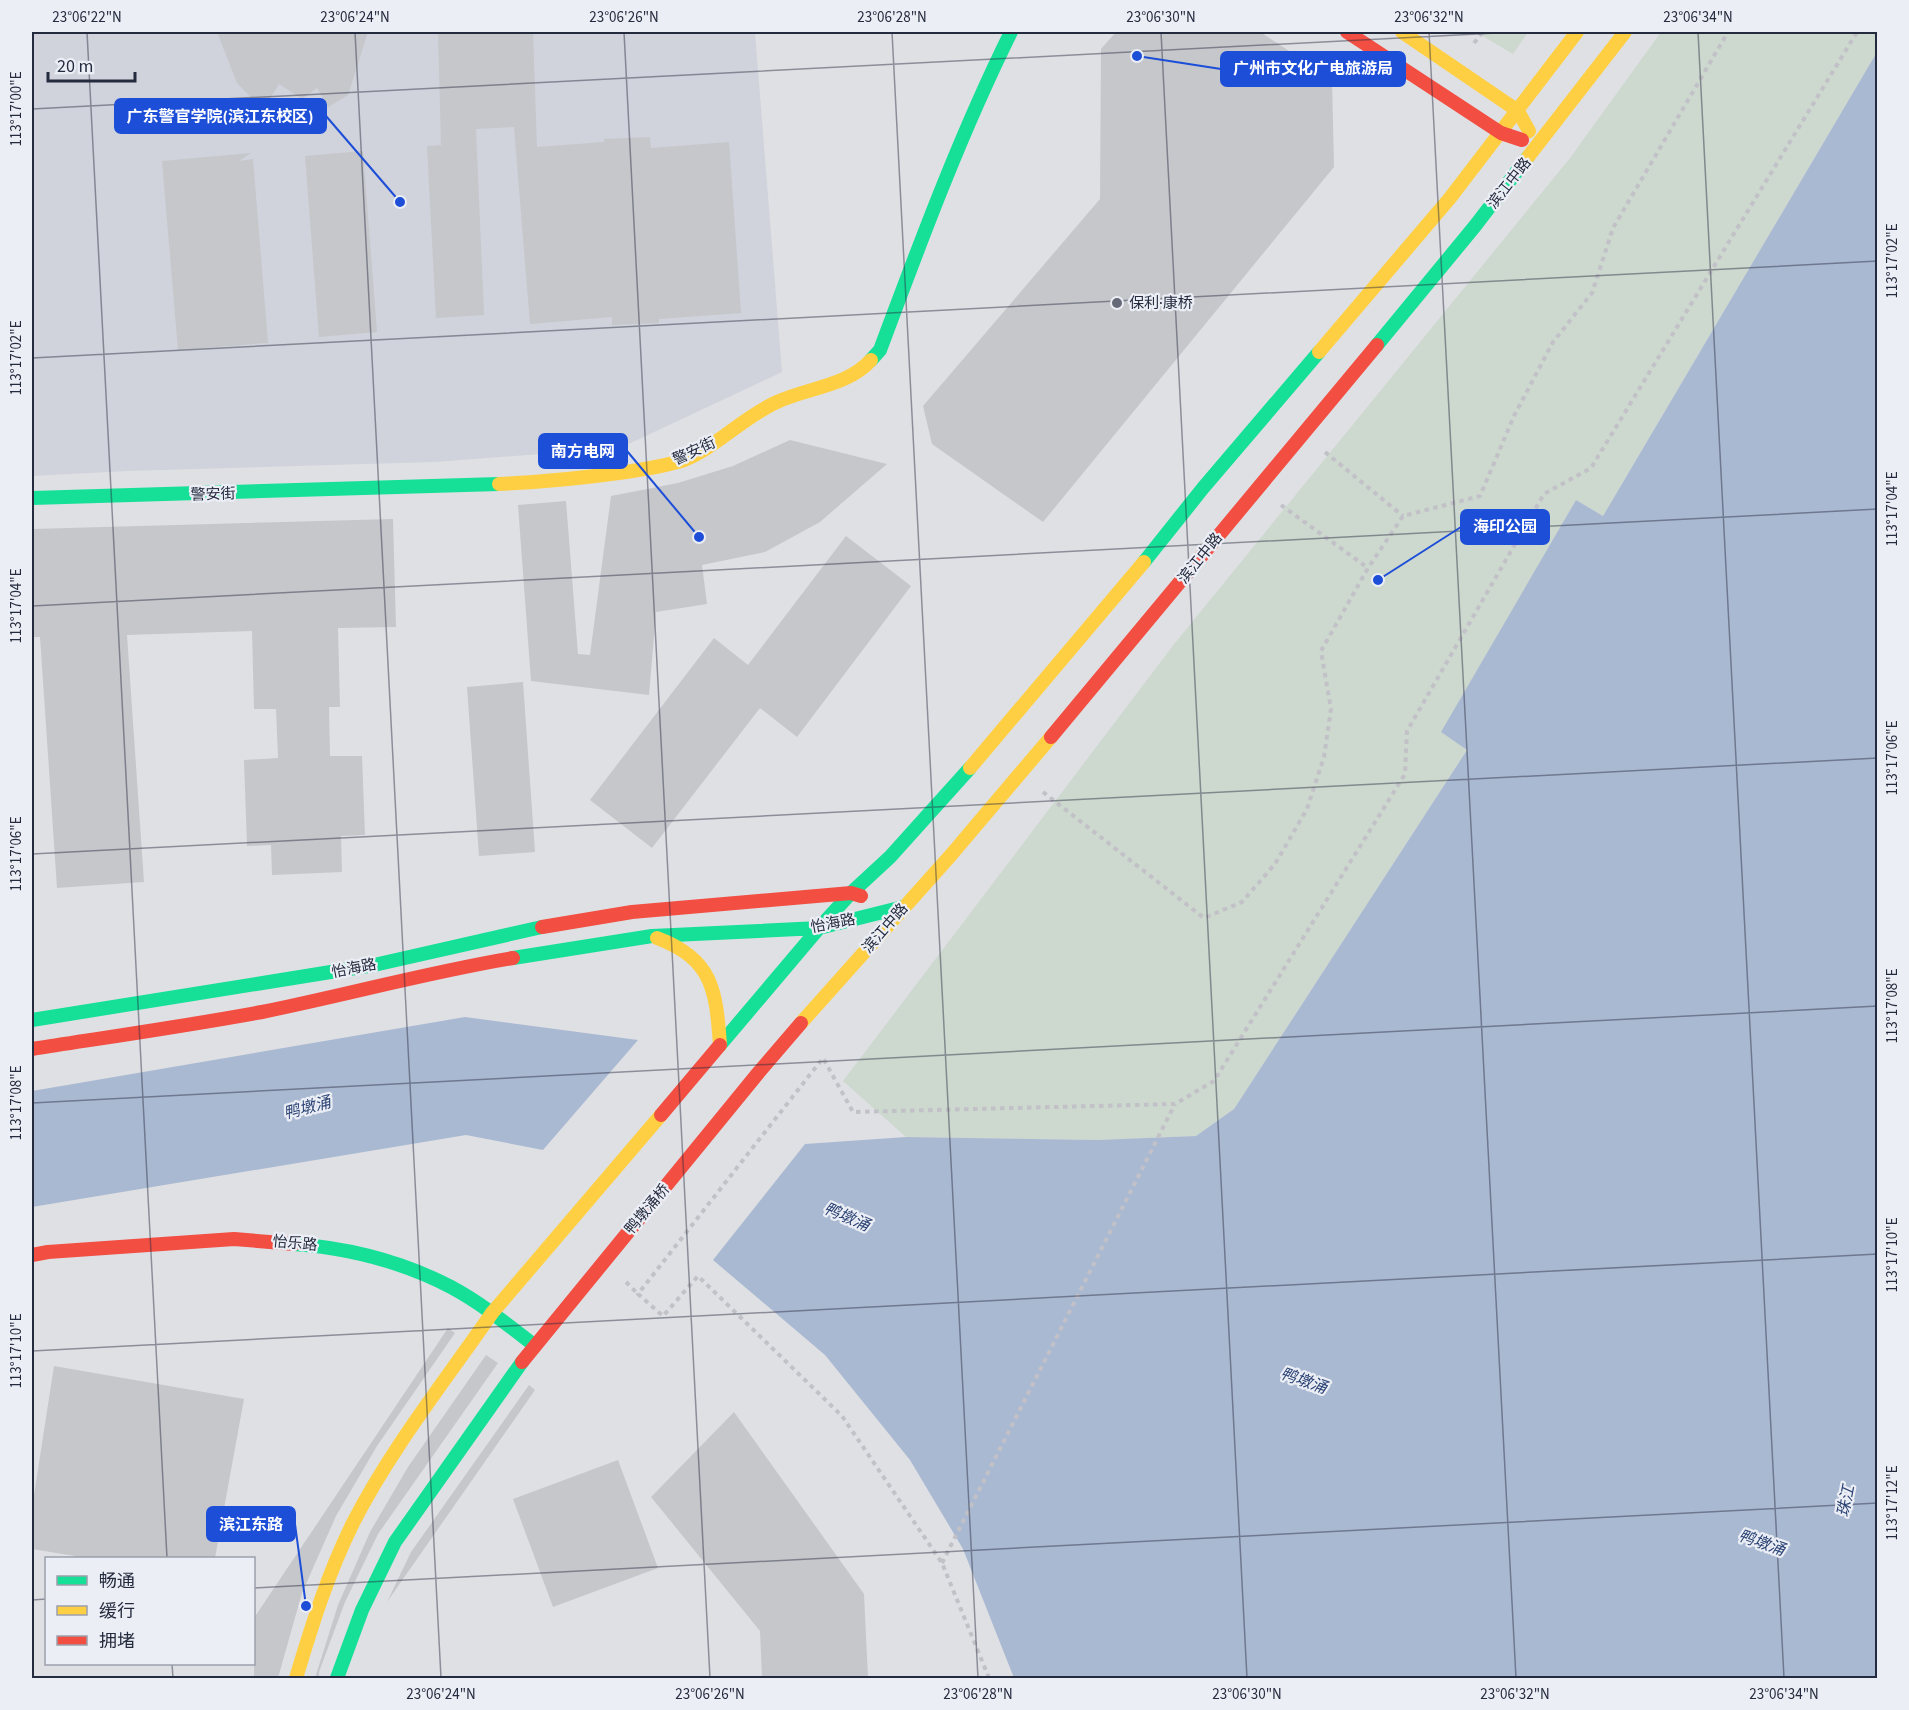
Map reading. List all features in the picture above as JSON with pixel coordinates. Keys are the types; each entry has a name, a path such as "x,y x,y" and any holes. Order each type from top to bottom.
{"main road":[{"name":"警安街","path":"32,498 418,488 529,482 646,470 683,460 708,448 744,421 776,402 841,380 863,369 879,350 936,200 1011,32"},
{"path":"1347,32 1501,133 1538,146"},
{"path":"1402,32 1518,111 1538,146"},
{"path":"296,1678 320,1599 353,1523 392,1458 492,1313 819,928 851,893 890,857 984,753 1117,596 1217,471 1450,198 1577,32"},
{"name":"滨江中路","path":"759,1072 951,855 1148,622 1439,270 1625,32"},
{"name":"怡海路","path":"32,1020 374,965 576,920 632,912 851,893 903,907"},
{"name":"怡海路","path":"32,1049 260,1012 371,989 459,967 652,936 819,928 903,907"},
{"path":"652,936 671,942 693,956 710,978 718,1007 720,1045"},
{"name":"鸭墩涌桥","path":"337,1678 362,1610 395,1542 534,1345 759,1072"},
{"name":"怡乐路","path":"32,1255 234,1239 326,1246 408,1267 453,1288 492,1313 534,1345"}],"path":[{"path":"1039,790 1204,918 1242,902 1275,864 1307,809 1324,757 1331,709 1321,651 1368,568 1403,516 1480,496 1514,416 1553,342 1592,293 1613,228 1728,32"},
{"path":"989,1678 942,1563 842,1416 698,1276 663,1316 638,1294 823,1058 853,1112 1175,1104 1214,1081 1405,774 1407,731 1544,494 1591,468 1857,32"},
{"path":"1317,446 1403,516"},
{"path":"1274,499 1368,568"},
{"path":"942,1563 1175,1104"}],"shaded area":[{"path":"32,32 755,32 782,372 620,448 435,462 32,476"},
{"path":"1476,32 1528,32 1513,54"},
{"path":"1661,32 1877,32 1877,52 1603,516 1576,500 1442,732 1467,750 1234,1109 1196,1136 1097,1140 906,1137 843,1081 1175,643 1570,158"}],"water":[{"path":"1877,52 1877,1678 1014,1678 963,1549 910,1460 825,1355 713,1260 805,1144 906,1137 1097,1140 1196,1136 1234,1109 1467,750 1441,732 1576,500 1603,516"},
{"name":"鸭墩涌","path":"465,1017 638,1040 543,1150 466,1135 32,1207 32,1091"}],"building":[{"path":"217,32 368,32 348,95 328,107 317,88 302,99 279,84 263,110 237,83"},
{"path":"438,32 533,32 537,147 604,142 604,139 650,137 651,148 729,142 741,313 659,319 659,323 612,325 612,317 530,324 514,127 476,129 484,315 436,318 427,146 441,145"},
{"name":"保利·康桥","path":"1116,32 1260,32 1332,79 1334,167 1043,522 932,444 923,406 1100,199 1101,49"},
{"path":"363,151 377,332 319,337 305,156"},
{"path":"251,153 239,161 253,159 268,343 178,350 162,161"},
{"path":"790,440 887,464 820,522 765,552 702,565 707,604 656,612 649,695 531,681 518,505 566,501 578,654 590,655 611,496 678,483 733,466"},
{"path":"393,519 396,627 338,628 340,707 329,707 330,756 362,756 365,835 341,836 342,872 272,875 271,845 247,846 244,760 278,758 276,709 254,709 252,631 127,635 144,882 57,888 40,637 32,637 32,529"},
{"path":"846,536 911,586 797,737 760,708 652,848 590,800 714,638 748,665"},
{"path":"523,682 535,852 479,856 467,687"},
{"path":"448,1328 455,1333 377,1446 336,1516 302,1593 278,1678 254,1678 255,1617"},
{"path":"486,1355 498,1363 378,1534 345,1602 319,1672 319,1678 315,1678 338,1605 370,1532 408,1467"},
{"path":"54,1366 244,1399 215,1557 75,1557 32,1549 32,1508"},
{"path":"529,1385 535,1390 387,1602 411,1552"},
{"path":"734,1412 864,1594 868,1678 762,1678 760,1631 651,1497"},
{"path":"618,1460 658,1568 553,1607 513,1499"}],"traffic: fast":[{"path":"871,360 880,350 958,150 1011,32"},
{"path":"1377,345 1475,226 1528,157"},
{"path":"1144,562 1203,488 1319,352"},
{"path":"32,498 499,484"},
{"path":"720,1045 819,928 851,893 890,857 970,768"},
{"path":"513,958 652,936 819,928 903,907"},
{"path":"32,1020 374,965 542,927"},
{"path":"294,1244 355,1253 414,1270 473,1300 534,1345"},
{"path":"337,1678 362,1610 395,1542 522,1362"}],"traffic: slow":[{"path":"1402,32 1518,111 1529,131"},
{"path":"1319,352 1450,198 1577,32"},
{"path":"1528,157 1625,32"},
{"path":"499,484 610,474 684,460 708,447 765,408 789,397 851,376 871,360"},
{"path":"970,768 1144,562"},
{"path":"801,1023 951,855 1051,737"},
{"path":"657,938 676,946 690,956 708,979 716,1008 720,1045"},
{"path":"492,1313 661,1115"},
{"path":"296,1678 328,1580 353,1523 401,1442 492,1313"}],"traffic: jam":[{"path":"1347,32 1501,133 1522,140"},
{"path":"1051,737 1377,345"},
{"path":"542,927 632,912 851,893 861,896"},
{"path":"32,1049 262,1012 513,958"},
{"path":"522,1362 801,1023"},
{"path":"661,1115 720,1045"},
{"path":"32,1255 234,1239 294,1244"}],"place":[{"name":"广州市文化广电旅游局","path":"1137,56"},
{"name":"广东警官学院(滨江东校区)","path":"400,202"},
{"name":"保利·康桥","path":"1117,303"},
{"name":"南方电网","path":"699,537"},
{"name":"海印公园","path":"1378,580"},
{"name":"滨江东路","path":"306,1606"}],"water label":[{"name":"珠江","path":"1845,1501"}]}
